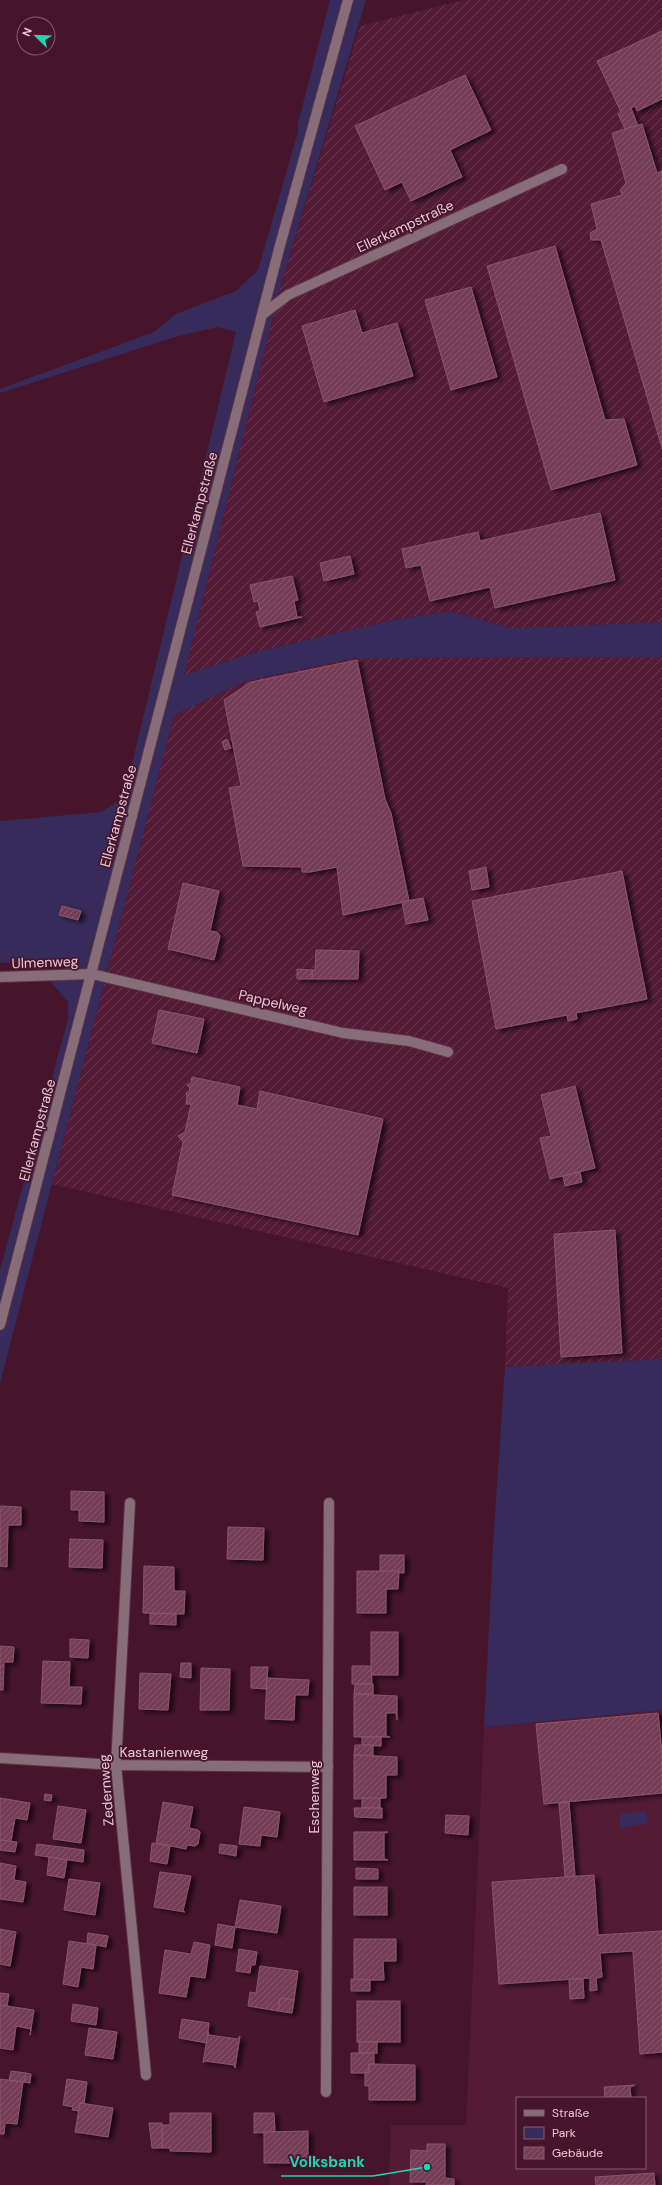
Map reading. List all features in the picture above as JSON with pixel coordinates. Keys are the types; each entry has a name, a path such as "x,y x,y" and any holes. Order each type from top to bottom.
{"street":[{"name":"Ellerkampstraße","path":"0,1325 263,314 348,0"},
{"name":"Ellerkampstraße","path":"263,314 288,295 562,169"},
{"name":"Ulmenweg","path":"0,977 92,974"},
{"name":"Pappelweg","path":"92,974 343,1033 409,1041 448,1052"},
{"name":"Zedernweg","path":"130,1503 116,1765 146,2075"},
{"name":"Eschenweg","path":"326,2092 329,1503"},
{"name":"Kastanienweg","path":"0,1758 116,1765 328,1767"}],"shaded area":[{"path":"464,0 662,0 662,622 511,628 449,611 387,621 260,651 184,675 281,284 360,26"},
{"path":"662,657 662,1359 505,1367 508,1288 52,1184 174,715 246,681 356,658"},
{"path":"662,1710 662,2185 389,2185 391,2125 466,2125 484,1727"}],"green space":[{"path":"330,0 366,0 281,284 184,675 260,651 387,621 449,611 511,628 662,622 662,657 356,658 246,681 174,715 0,1383 0,1270 68,1019 68,1002 51,982 72,959 0,963 0,821 102,812 124,797 236,332 218,327 178,336 0,393 0,389 154,332 176,314 236,291 258,270 298,132 298,123"},
{"path":"662,1359 662,1710 484,1727 493,1546 505,1367"},
{"path":"646,1811 647,1824 620,1827 620,1814"}],"building":[{"path":"662,31 662,99 637,111 635,106 631,108 638,126 625,129 618,114 621,112 597,61"},
{"path":"465,75 491,130 450,150 462,177 411,201 402,182 385,190 355,126"},
{"path":"642,124 657,173 662,171 662,448 601,240 591,240 590,233 597,229 591,204 622,195 620,190 626,183 612,133"},
{"path":"555,246 605,420 624,419 637,465 551,490 487,266"},
{"path":"471,287 497,377 451,390 425,300"},
{"path":"355,310 362,333 397,323 413,376 324,402 302,326"},
{"path":"600,513 615,580 495,608 490,587 430,601 421,565 406,568 402,549 478,532 480,541"},
{"path":"350,556 354,574 324,581 320,563"},
{"path":"292,576 298,600 294,601 297,617 302,617 260,627 256,612 260,611 258,601 254,602 250,585"},
{"path":"357,660 385,799 391,813 409,901 343,915 337,867 302,872 302,867 243,866 229,788 241,786 224,700 251,682"},
{"path":"227,739 231,748 225,750 222,742"},
{"path":"486,867 489,887 472,890 469,871"},
{"path":"622,871 647,999 576,1013 577,1019 568,1021 567,1015 496,1029 472,901"},
{"path":"183,883 219,891 210,931 217,932 220,936 214,960 168,949"},
{"path":"423,898 428,920 406,924 402,902"},
{"path":"62,906 81,911 78,920 59,915"},
{"path":"316,950 359,951 358,979 312,979 312,970 315,970"},
{"path":"297,969 312,970 312,979 297,979"},
{"path":"159,1010 204,1019 197,1053 152,1043"},
{"path":"192,1077 240,1087 237,1105 257,1109 260,1091 383,1119 358,1235 172,1195 183,1142 178,1136 185,1132 191,1104 186,1104 186,1093 190,1088 187,1085 191,1083"},
{"path":"575,1086 595,1168 550,1179 540,1138 551,1136 541,1095"},
{"path":"580,1172 582,1182 565,1186 563,1176"},
{"path":"615,1230 622,1353 561,1357 554,1234"},
{"path":"71,1491 104,1492 104,1522 79,1521 79,1510 71,1510"},
{"path":"0,1506 21,1507 21,1525 8,1525 7,1567 0,1566"},
{"path":"228,1527 264,1528 263,1560 227,1559"},
{"path":"70,1539 103,1540 102,1568 69,1567"},
{"path":"380,1555 404,1555 404,1573 380,1571"},
{"path":"144,1566 174,1567 174,1591 185,1591 184,1614 143,1613"},
{"path":"357,1571 399,1571 398,1589 386,1589 386,1613 357,1613"},
{"path":"150,1613 176,1614 176,1625 150,1624"},
{"path":"371,1632 398,1632 398,1675 371,1675"},
{"path":"70,1639 89,1640 88,1658 70,1657"},
{"path":"0,1646 14,1647 13,1662 4,1662 3,1690 0,1690"},
{"path":"43,1661 70,1662 69,1687 82,1687 81,1704 41,1703"},
{"path":"181,1663 191,1663 191,1678 180,1677"},
{"path":"352,1666 371,1666 372,1684 352,1684"},
{"path":"251,1667 268,1667 266,1689 251,1688"},
{"path":"201,1668 230,1669 229,1710 200,1710"},
{"path":"140,1673 171,1674 168,1710 139,1709"},
{"path":"267,1678 309,1680 308,1695 295,1695 294,1720 265,1719"},
{"path":"355,1684 373,1684 373,1694 354,1694"},
{"path":"354,1694 397,1696 397,1720 396,1713 386,1713 386,1736 390,1737 354,1737"},
{"path":"658,1713 662,1753 662,1793 544,1804 536,1724"},
{"path":"362,1737 381,1737 381,1746 362,1745"},
{"path":"355,1745 373,1745 373,1756 354,1755"},
{"path":"354,1755 397,1757 397,1775 386,1775 386,1798 354,1799"},
{"path":"45,1794 52,1795 51,1801 44,1800"},
{"path":"0,1798 30,1803 27,1820 15,1818 11,1841 0,1840"},
{"path":"362,1798 380,1798 380,1808 362,1808"},
{"path":"163,1802 193,1807 189,1828 200,1832 198,1844 195,1846 187,1845 186,1849 156,1843"},
{"path":"569,1802 575,1876 565,1877 559,1803"},
{"path":"58,1806 86,1810 81,1843 53,1839"},
{"path":"244,1807 280,1812 277,1837 261,1835 260,1846 239,1844"},
{"path":"354,1808 382,1808 382,1818 355,1817"},
{"path":"446,1815 469,1816 468,1835 445,1833"},
{"path":"354,1832 388,1832 384,1833 384,1859 388,1860 354,1860"},
{"path":"0,1840 17,1842 15,1852 0,1850"},
{"path":"152,1843 170,1846 167,1864 150,1861"},
{"path":"37,1844 84,1850 83,1862 35,1855"},
{"path":"220,1844 237,1846 236,1856 219,1853"},
{"path":"49,1857 67,1860 64,1878 47,1875"},
{"path":"0,1863 16,1866 14,1880 26,1882 23,1902 0,1899"},
{"path":"356,1868 378,1869 378,1879 356,1879"},
{"path":"160,1872 191,1876 183,1911 185,1912 154,1907"},
{"path":"594,1875 598,1935 662,1931 662,2052 640,2054 633,1951 600,1953 602,1977 596,1978 597,1990 590,1991 590,1978 499,1984 492,1882"},
{"path":"69,1879 100,1883 95,1915 64,1910"},
{"path":"354,1887 387,1887 387,1915 354,1915"},
{"path":"240,1900 281,1906 277,1933 235,1927"},
{"path":"218,1924 235,1927 232,1948 215,1945"},
{"path":"0,1929 16,1932 10,1966 0,1964"},
{"path":"88,1933 108,1936 106,1947 87,1943"},
{"path":"354,1939 396,1939 396,1961 383,1961 384,1980 354,1980"},
{"path":"69,1941 96,1945 93,1969 81,1967 78,1987 63,1984"},
{"path":"194,1942 210,1945 205,1978 190,1976 186,1997 159,1993 165,1950 191,1954"},
{"path":"239,1949 257,1952 255,1965 251,1965 250,1973 236,1971"},
{"path":"260,1966 298,1971 294,2000 280,1998 278,2011 248,2006 250,1992 256,1993"},
{"path":"351,1979 370,1980 370,1991 351,1991"},
{"path":"569,1979 583,1979 584,1998 570,1999"},
{"path":"0,1993 9,1994 7,2006 0,2005"},
{"path":"280,1998 294,2000 292,2013 278,2011"},
{"path":"357,2001 400,2001 400,2042 357,2042"},
{"path":"73,2004 98,2008 96,2025 71,2021"},
{"path":"0,2005 34,2010 31,2029 16,2026 13,2050 0,2048"},
{"path":"182,2019 209,2023 207,2043 179,2038"},
{"path":"89,2028 117,2032 113,2059 85,2055"},
{"path":"208,2032 209,2035 238,2039 240,2036 235,2068 234,2065 205,2061 203,2063"},
{"path":"359,2042 377,2042 377,2053 359,2053"},
{"path":"351,2053 374,2053 374,2065 369,2064 368,2073 351,2073"},
{"path":"369,2064 415,2065 415,2100 369,2100 369,2086 365,2086 365,2073 369,2072"},
{"path":"11,2071 26,2073 24,2082 9,2080"},
{"path":"26,2073 31,2074 30,2083 24,2082"},
{"path":"0,2079 23,2082 17,2124 5,2123 4,2134 0,2134"},
{"path":"67,2079 87,2082 84,2104 80,2103 79,2111 72,2110 73,2107 63,2105"},
{"path":"635,2085 630,2087 631,2097 605,2097 604,2087"},
{"path":"80,2103 113,2108 108,2137 75,2132"},
{"path":"170,2113 211,2113 211,2152 170,2151 170,2148 162,2148 162,2125 170,2125"},
{"path":"254,2113 274,2113 275,2132 254,2133"},
{"path":"149,2123 162,2123 162,2148 152,2148"},
{"path":"308,2131 308,2163 264,2163 264,2132"},
{"path":"427,2144 445,2144 445,2178 454,2179 454,2185 426,2185 427,2182 410,2182 411,2150 427,2151"},
{"path":"654,2173 655,2185 596,2185 595,2177"}],"place":[{"name":"Volksbank","path":"427,2167"}]}
